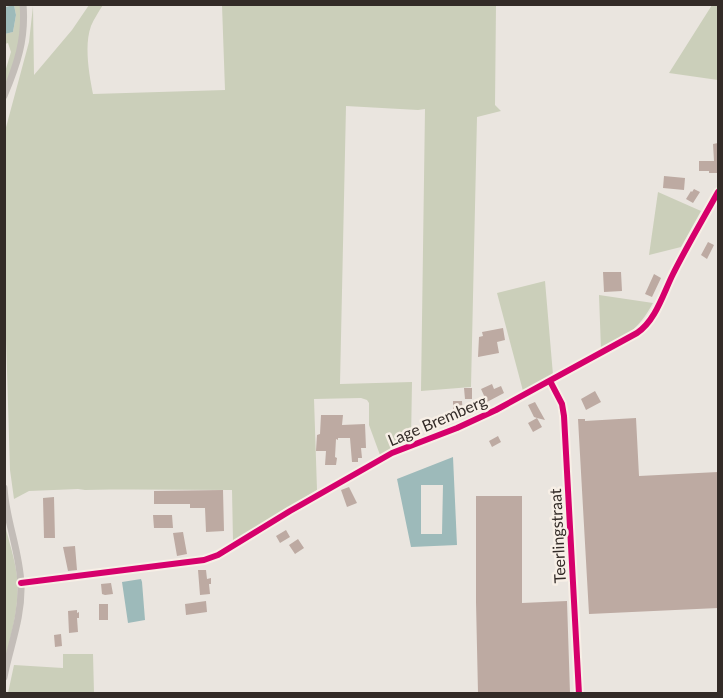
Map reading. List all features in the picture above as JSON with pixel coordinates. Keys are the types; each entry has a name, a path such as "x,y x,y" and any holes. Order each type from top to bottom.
{"street":[{"path":"4,96 22,44 25,19 23,4"},
{"name":"Lage Bremberg","path":"21,583 204,560 218,555 392,453 496,410 645,328 718,192"},
{"name":"Teerlingstraat","path":"550,381 562,404 564,416 579,693"},
{"path":"4,488 8,522 21,583 18,625 4,677"}],"green space":[{"path":"14,5 21,5 22,17 18,55 5,89 5,72 11,52 8,43 5,44 5,34 13,32 16,15"},
{"path":"89,5 103,5 91,26 88,42 93,94 225,90 222,5 496,5 495,105 501,111 477,117 471,387 421,391 425,109 346,106 340,384 412,382 411,441 380,455 369,425 367,400 361,398 314,399 317,490 233,541 232,490 29,491 14,499 10,470 5,305 5,131 29,42 33,6 34,75 72,30"},
{"path":"712,5 718,5 718,80 669,73"},
{"path":"658,192 701,211 681,247 649,255"},
{"path":"545,281 553,375 523,391 497,293"},
{"path":"599,295 653,303 642,320 631,331 601,350"},
{"path":"5,525 15,563 18,586 15,618 5,659"},
{"path":"63,654 93,654 94,693 8,693 14,665 63,668"}],"water":[{"path":"14,5 16,15 13,32 5,34 5,7"},
{"path":"453,457 457,545 411,547 397,479","holes":["421,485 443,485 442,534 421,534"]},
{"path":"141,579 145,620 128,623 122,582"}],"building":[{"path":"718,143 718,173 699,171 699,161 714,161 713,144"},
{"path":"664,176 685,178 684,190 663,188"},
{"path":"694,189 700,192 693,203 686,199"},
{"path":"708,242 714,245 707,259 701,255"},
{"path":"603,272 621,272 622,291 604,292"},
{"path":"654,274 661,278 652,297 645,294"},
{"path":"503,328 505,340 497,342 499,353 478,357 479,337 483,336 482,332"},
{"path":"492,384 494,389 501,386 504,393 487,402 481,389"},
{"path":"464,388 472,388 472,399 465,399"},
{"path":"595,391 601,402 586,410 581,399"},
{"path":"453,401 462,401 463,416 453,416"},
{"path":"535,402 545,420 534,417 528,405"},
{"path":"321,415 343,415 342,425 365,424 366,448 361,448 362,458 358,458 358,462 352,462 350,438 338,438 336,439 336,465 325,465 326,451 316,451"},
{"path":"537,418 542,427 533,432 528,423"},
{"path":"636,418 639,476 718,472 718,608 589,614 578,419 585,419 585,421"},
{"path":"498,436 501,442 492,447 489,441"},
{"path":"349,487 357,503 347,507 341,490"},
{"path":"223,490 224,531 206,532 205,508 190,508 190,504 154,504 154,491"},
{"path":"476,496 522,496 522,603 567,601 570,693 478,693"},
{"path":"54,497 55,538 44,538 43,498"},
{"path":"153,515 172,515 173,528 154,528"},
{"path":"286,530 290,537 280,543 276,536"},
{"path":"183,532 187,554 177,556 173,533"},
{"path":"298,539 304,548 295,554 289,545"},
{"path":"75,546 77,570 68,571 63,547"},
{"path":"198,570 206,570 207,579 211,578 210,594 200,595"},
{"path":"111,583 113,594 102,594 101,584"},
{"path":"206,601 207,612 186,615 185,604"},
{"path":"99,604 108,604 108,620 99,620"},
{"path":"77,610 77,613 79,612 78,632 69,633 68,611"},
{"path":"61,634 62,646 55,647 54,635"}],"cycle path":[{"path":"21,583 204,560 218,555 392,453 496,410 637,333 644,328 654,314 678,264 718,192"},
{"path":"550,381 562,404 564,416 579,694"}]}
